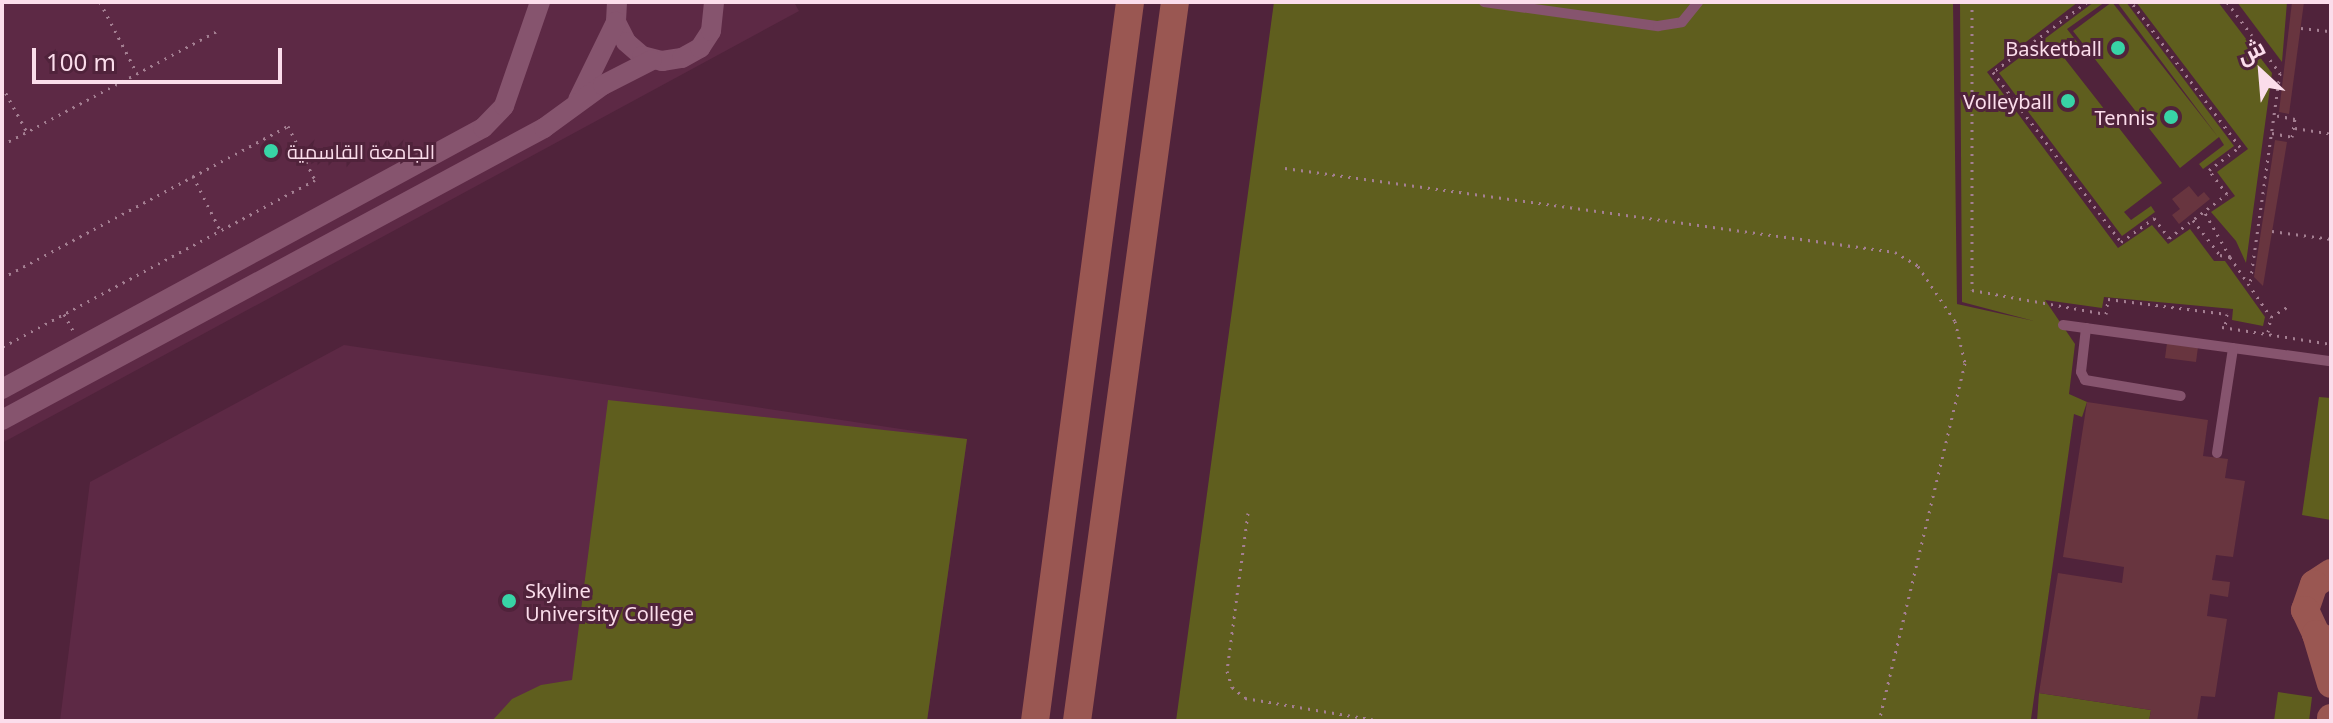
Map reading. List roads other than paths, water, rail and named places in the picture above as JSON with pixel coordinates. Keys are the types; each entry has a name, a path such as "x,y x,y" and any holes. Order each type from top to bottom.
{"street":[{"path":"2,389 461,143 497,115 517,72 540,2"},
{"path":"616,12 633,50 652,60 672,61 700,48 711,31 714,2"},
{"path":"1035,721 1130,2"},
{"path":"1077,721 1175,2"},
{"path":"574,107 616,12"},
{"path":"2,420 544,128 652,60"},
{"path":"2329,572 2307,596 2305,610 2324,638 2331,684"}],"lane":[{"path":"1484,2 1658,26 1682,22 1698,2"},
{"path":"2063,325 2331,361"},
{"path":"2086,328 2081,372 2085,380 2181,396"},
{"path":"2217,453 2233,348"}],"place":[{"name":"Basketball","path":"2118,48"},
{"name":"Volleyball","path":"2068,101"},
{"name":"Tennis","path":"2171,117"},
{"name":"الجامعة القاسمية","path":"271,151"},
{"name":"Skyline University College","path":"509,601"}]}
